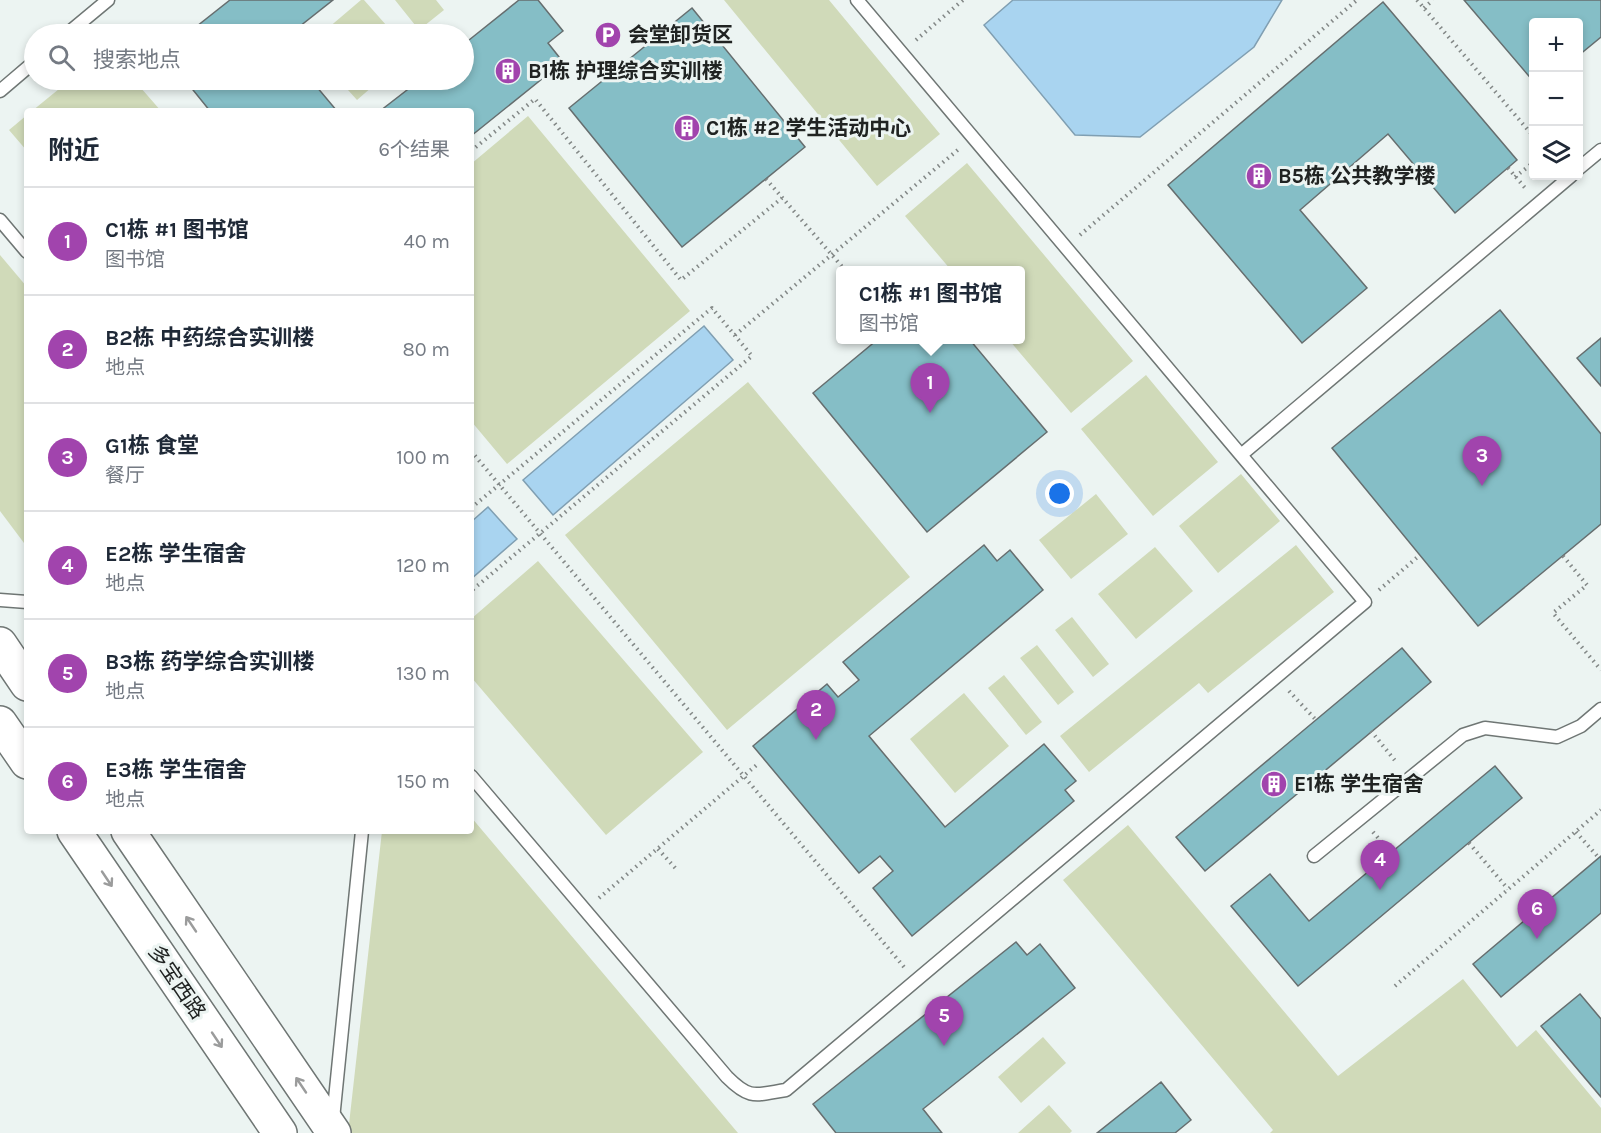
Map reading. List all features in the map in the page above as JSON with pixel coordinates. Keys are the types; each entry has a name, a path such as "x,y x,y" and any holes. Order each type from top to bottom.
{"street":[{"path":"0,644 24,680"},
{"path":"0,723 24,758"},
{"name":"多宝西路","path":"76,834 280,1133"},
{"name":"多宝西路","path":"130,834 333,1131"}],"lane":[{"path":"79,24 108,0"},
{"path":"474,780 742,1093 758,1095 786,1089 1365,602 857,0"},
{"path":"0,91 24,71"},
{"path":"1583,165 1601,150"},
{"path":"1241,455 1566,180"},
{"path":"0,220 24,248"},
{"path":"0,600 24,602"},
{"path":"1314,856 1463,735 1485,728 1557,737 1581,726 1601,710"},
{"path":"333,1131 362,834"}],"path":[{"path":"902,52 963,0"},
{"path":"1066,247 1358,0"},
{"path":"1417,0 1529,131"},
{"path":"1424,8 1433,0"},
{"path":"474,149 535,99 681,279 782,198"},
{"path":"735,335 974,138"},
{"path":"1515,177 1529,165"},
{"path":"1508,168 1538,204"},
{"path":"766,179 842,266"},
{"path":"474,506 712,308 752,356 474,589"},
{"path":"474,455 916,981"},
{"path":"1365,602 1420,555"},
{"path":"1563,556 1587,585 1553,613 1601,670"},
{"path":"1277,677 1316,720"},
{"path":"1371,731 1409,778"},
{"path":"585,910 759,763"},
{"path":"1395,986 1601,810"},
{"path":"1576,832 1599,858"},
{"path":"1469,843 1508,889"},
{"path":"658,849 678,871"}],"green space":[{"path":"361,0 364,0 385,24 333,24"},
{"path":"395,0 436,0 444,10 426,24 414,24"},
{"path":"724,0 829,0 940,134 877,186"},
{"path":"58,90 143,90 158,108 36,108"},
{"path":"348,90 368,90 357,100"},
{"path":"528,116 690,311 507,464 474,425 474,161"},
{"path":"24,118 24,148 9,130"},
{"path":"967,163 1133,361 1071,413 1012,344 1025,344 1025,266 948,266 905,216"},
{"path":"0,255 24,283 24,543 0,511"},
{"path":"1146,375 1218,462 1153,516 1081,429"},
{"path":"748,382 910,577 727,730 565,535"},
{"path":"1241,474 1280,521 1218,573 1179,526"},
{"path":"1096,494 1128,534 1071,579 1039,540"},
{"path":"1296,545 1334,592 1208,693 1199,683 1089,772 1060,736"},
{"path":"1155,547 1193,591 1136,639 1098,594"},
{"path":"538,561 703,752 606,835 474,681 474,616"},
{"path":"1072,617 1109,664 1093,677 1055,630"},
{"path":"1037,645 1074,692 1058,705 1020,658"},
{"path":"1004,675 1042,722 1026,735 988,688"},
{"path":"964,693 1009,746 955,793 910,739"},
{"path":"474,821 738,1133 348,1133 382,834 474,834"},
{"path":"1128,825 1338,1076 1463,979 1517,1047 1536,1030 1601,1108 1601,1133 1270,1133 1273,1130 1063,880"},
{"path":"1043,1037 1066,1063 1021,1103 998,1077"},
{"path":"1049,1105 1072,1131 1070,1133 1018,1133"}],"water":[{"path":"1013,0 1282,0 1254,47 1140,137 1075,135 984,25"},
{"path":"704,326 733,360 553,515 523,480"},
{"path":"488,507 517,539 474,576 474,519"}],"building":[{"path":"230,0 333,0 303,24 200,24"},
{"name":"B1栋 护理综合实训楼","path":"519,0 538,0 563,31 548,43 563,62 474,134 474,108 384,108 407,90 474,90 474,36"},
{"path":"1464,0 1601,0 1601,37 1583,52 1583,18 1529,18 1529,76"},
{"name":"B5栋 公共教学楼","path":"1383,2 1517,160 1455,213 1388,134 1300,210 1367,288 1302,343 1168,185"},
{"name":"C1栋 #2 学生活动中心","path":"692,8 805,147 682,247 569,108"},
{"path":"193,90 319,90 334,108 208,108"},
{"path":"1500,310 1601,434 1601,524 1478,626 1332,448"},
{"path":"1601,338 1601,386 1577,358"},
{"path":"872,344 973,344 1047,432 927,532 813,393"},
{"path":"984,545 997,561 1010,550 1043,590 869,736 945,827 1044,744 1076,781 1065,790 1074,801 912,936 873,888 893,871 880,856 859,873 753,746 827,684 838,697 859,680 843,662"},
{"name":"E1栋 学生宿舍","path":"1402,648 1431,682 1205,871 1176,837"},
{"path":"1495,766 1522,798 1298,986 1231,906 1270,874 1309,921"},
{"path":"1601,856 1601,913 1501,997 1473,964"},
{"path":"1016,942 1027,955 1040,944 1075,988 923,1109 942,1133 836,1133 813,1104"},
{"path":"1580,994 1601,1019 1601,1097 1541,1026"},
{"path":"1161,1082 1191,1120 1175,1133 1097,1133"}],"place":[{"name":"会堂卸货区","path":"608,35"},
{"name":"B1栋 护理综合实训楼","path":"508,71"},
{"name":"C1栋 #2 学生活动中心","path":"687,128"},
{"name":"B5栋 公共教学楼","path":"1259,176"},
{"name":"C1栋 #1 图书馆","path":"930,413"},
{"name":"G1栋 食堂","path":"1482,486"},
{"name":"B2栋 中药综合实训楼","path":"816,740"},
{"name":"E1栋 学生宿舍","path":"1274,784"},
{"name":"E2栋 学生宿舍","path":"1380,890"},
{"name":"E3栋 学生宿舍","path":"1537,939"},
{"name":"B3栋 药学综合实训楼","path":"944,1046"}]}
